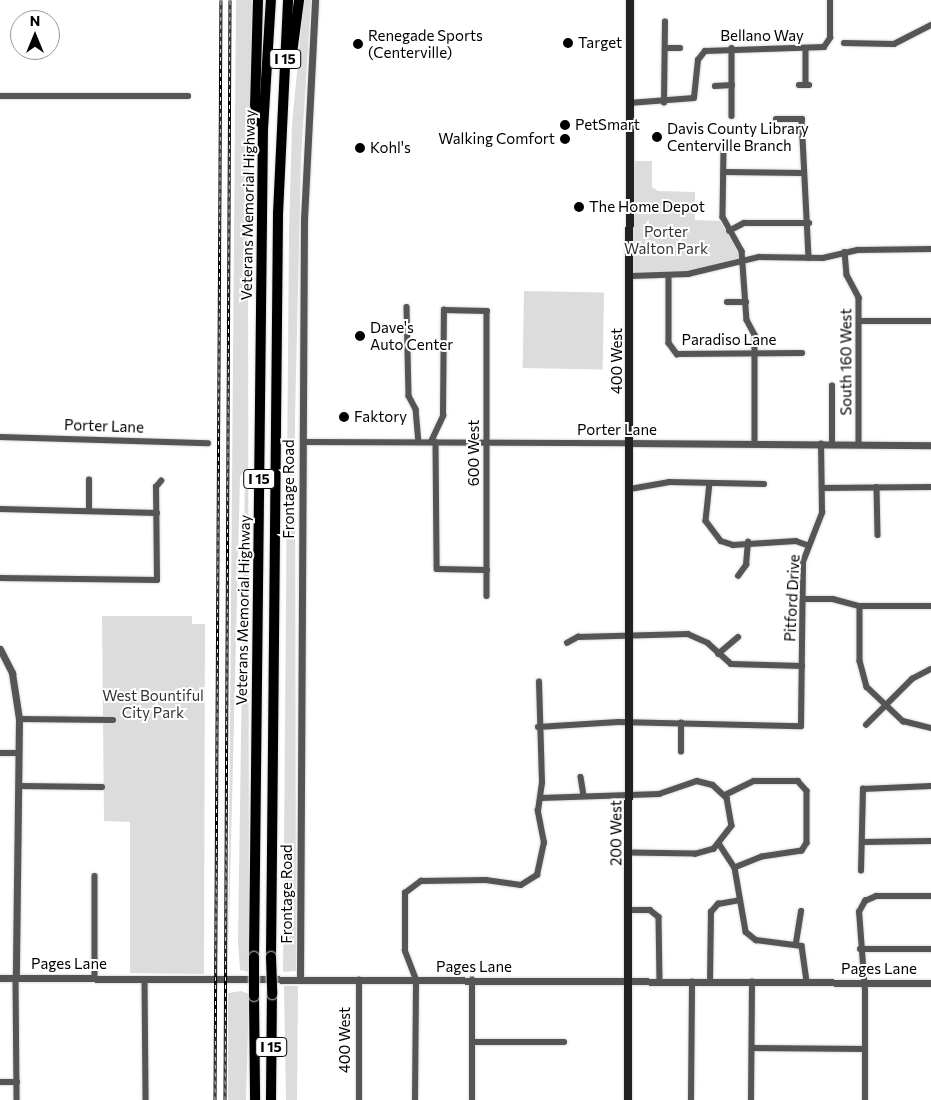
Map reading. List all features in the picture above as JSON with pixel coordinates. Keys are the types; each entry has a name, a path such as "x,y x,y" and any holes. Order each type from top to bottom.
{"highway":[{"path":"258,0 255,105 263,130"},
{"name":"Veterans Memorial Highway","path":"255,1100 254,957 263,130 270,0"},
{"name":"Veterans Memorial Highway","path":"271,1100 271,957 283,119 288,0"},
{"path":"283,119 300,0"}],"main road":[{"name":"400 West","path":"630,0 630,722"},
{"name":"200 West","path":"629,981 630,722"},
{"path":"628,1100 629,981"}],"street":[{"name":"Frontage Road","path":"300,979 304,200 315,0"},
{"name":"Bellano Way","path":"630,103 664,103 694,98 698,60 705,51 732,48 806,49 829,43 830,0"},
{"path":"664,103 665,22"},
{"path":"844,43 894,44 931,25"},
{"path":"665,48 680,48"},
{"path":"731,116 732,48"},
{"path":"799,85 808,85 806,49"},
{"path":"715,86 732,85"},
{"path":"0,96 188,96"},
{"path":"776,119 802,119 802,173 809,223 809,258"},
{"path":"724,150 723,217 743,260 746,302 755,355 755,444"},
{"path":"724,172 802,173"},
{"path":"729,230 744,223 809,223"},
{"path":"631,276 669,275 743,260 809,258 846,252 931,249"},
{"name":"South 160 West","path":"846,252 847,275 859,298 859,445"},
{"name":"Paradiso Lane","path":"669,275 672,350 685,355 802,353"},
{"path":"727,302 746,302"},
{"path":"407,307 409,396 416,409 419,442"},
{"name":"600 West","path":"434,442 443,416 444,310 487,311 487,596"},
{"path":"859,321 929,321"},
{"path":"832,386 832,444"},
{"name":"Porter Lane","path":"0,437 208,443"},
{"name":"Porter Lane","path":"303,442 931,445"},
{"path":"434,442 437,569 487,570"},
{"name":"Pitford Drive","path":"681,723 801,726 802,599 807,545 822,513 821,444"},
{"path":"89,480 89,510"},
{"path":"0,578 156,580 156,487 161,481"},
{"path":"630,489 669,482 764,484"},
{"path":"710,483 708,527 721,541 796,541 807,545"},
{"path":"877,487 878,534"},
{"path":"822,488 931,487"},
{"path":"0,509 157,513"},
{"path":"738,576 746,565 748,542"},
{"path":"802,599 833,599 860,606 931,606"},
{"path":"860,606 862,676 886,706 903,721 931,728"},
{"path":"567,643 578,637 688,634 708,643 718,654 745,666 802,666"},
{"path":"718,654 738,637"},
{"path":"0,649 12,673 19,719 16,978 17,1100"},
{"path":"866,725 912,679 931,669"},
{"path":"415,1100 416,980 405,951 406,891 421,881 529,882 538,873 544,847 538,815 541,798 538,682"},
{"path":"19,719 113,720"},
{"path":"538,727 630,722 681,723 681,752"},
{"path":"0,753 18,753"},
{"path":"581,776 584,796"},
{"path":"541,798 663,793 697,781 725,795 732,821 720,845 696,854 630,853"},
{"path":"725,795 754,781 798,781 807,791 807,840 802,851 762,857 735,868"},
{"path":"18,786 102,787"},
{"path":"861,872 863,789 871,786 931,786"},
{"path":"862,842 931,841"},
{"path":"720,845 735,868 740,900 751,937 796,943 806,955 807,982"},
{"path":"95,876 95,978"},
{"path":"865,1100 865,983 860,949 859,912 865,901 876,896 931,896"},
{"path":"710,982 711,912 718,904 740,900"},
{"path":"629,910 650,910 659,917 660,982"},
{"path":"796,943 801,911"},
{"path":"860,949 931,949"},
{"name":"Pages Lane","path":"0,978 931,983"},
{"path":"145,978 146,1100"},
{"name":"400 West","path":"359,980 359,1100"},
{"path":"472,980 472,1100"},
{"path":"692,982 692,1100"},
{"path":"751,1100 752,982"},
{"path":"472,1042 564,1042"},
{"path":"752,1048 865,1049"},
{"path":"0,1082 17,1082"}],"green space":[{"path":"236,0 252,0 248,247 249,972 240,970 238,942 245,469 240,477 228,964"},
{"path":"304,0 311,0 301,158 295,418 296,971 283,972 289,232 292,124"},
{"name":"Porter Walton Park","path":"630,161 652,161 652,187 658,191 695,192 695,220 720,221 743,260 695,273 631,276"},
{"path":"524,291 604,292 603,369 523,368"},
{"name":"West Bountiful City Park","path":"102,616 192,616 192,624 205,624 204,974 130,973 130,822 104,821"},
{"path":"284,986 298,986 297,1100 286,1100"},
{"path":"241,991 249,994 246,1100 228,1100 228,993"}],"railway":[{"path":"215,1100 221,0"},
{"path":"225,1100 230,0"}],"place":[{"name":"Target","path":"568,43"},
{"name":"Renegade Sports (Centerville)","path":"358,44"},
{"name":"PetSmart","path":"565,125"},
{"name":"Davis County Library Centerville Branch","path":"657,137"},
{"name":"Walking Comfort","path":"565,139"},
{"name":"Kohl's","path":"360,148"},
{"name":"The Home Depot","path":"579,207"},
{"name":"Dave's Auto Center","path":"360,336"},
{"name":"Faktory","path":"344,417"}]}
